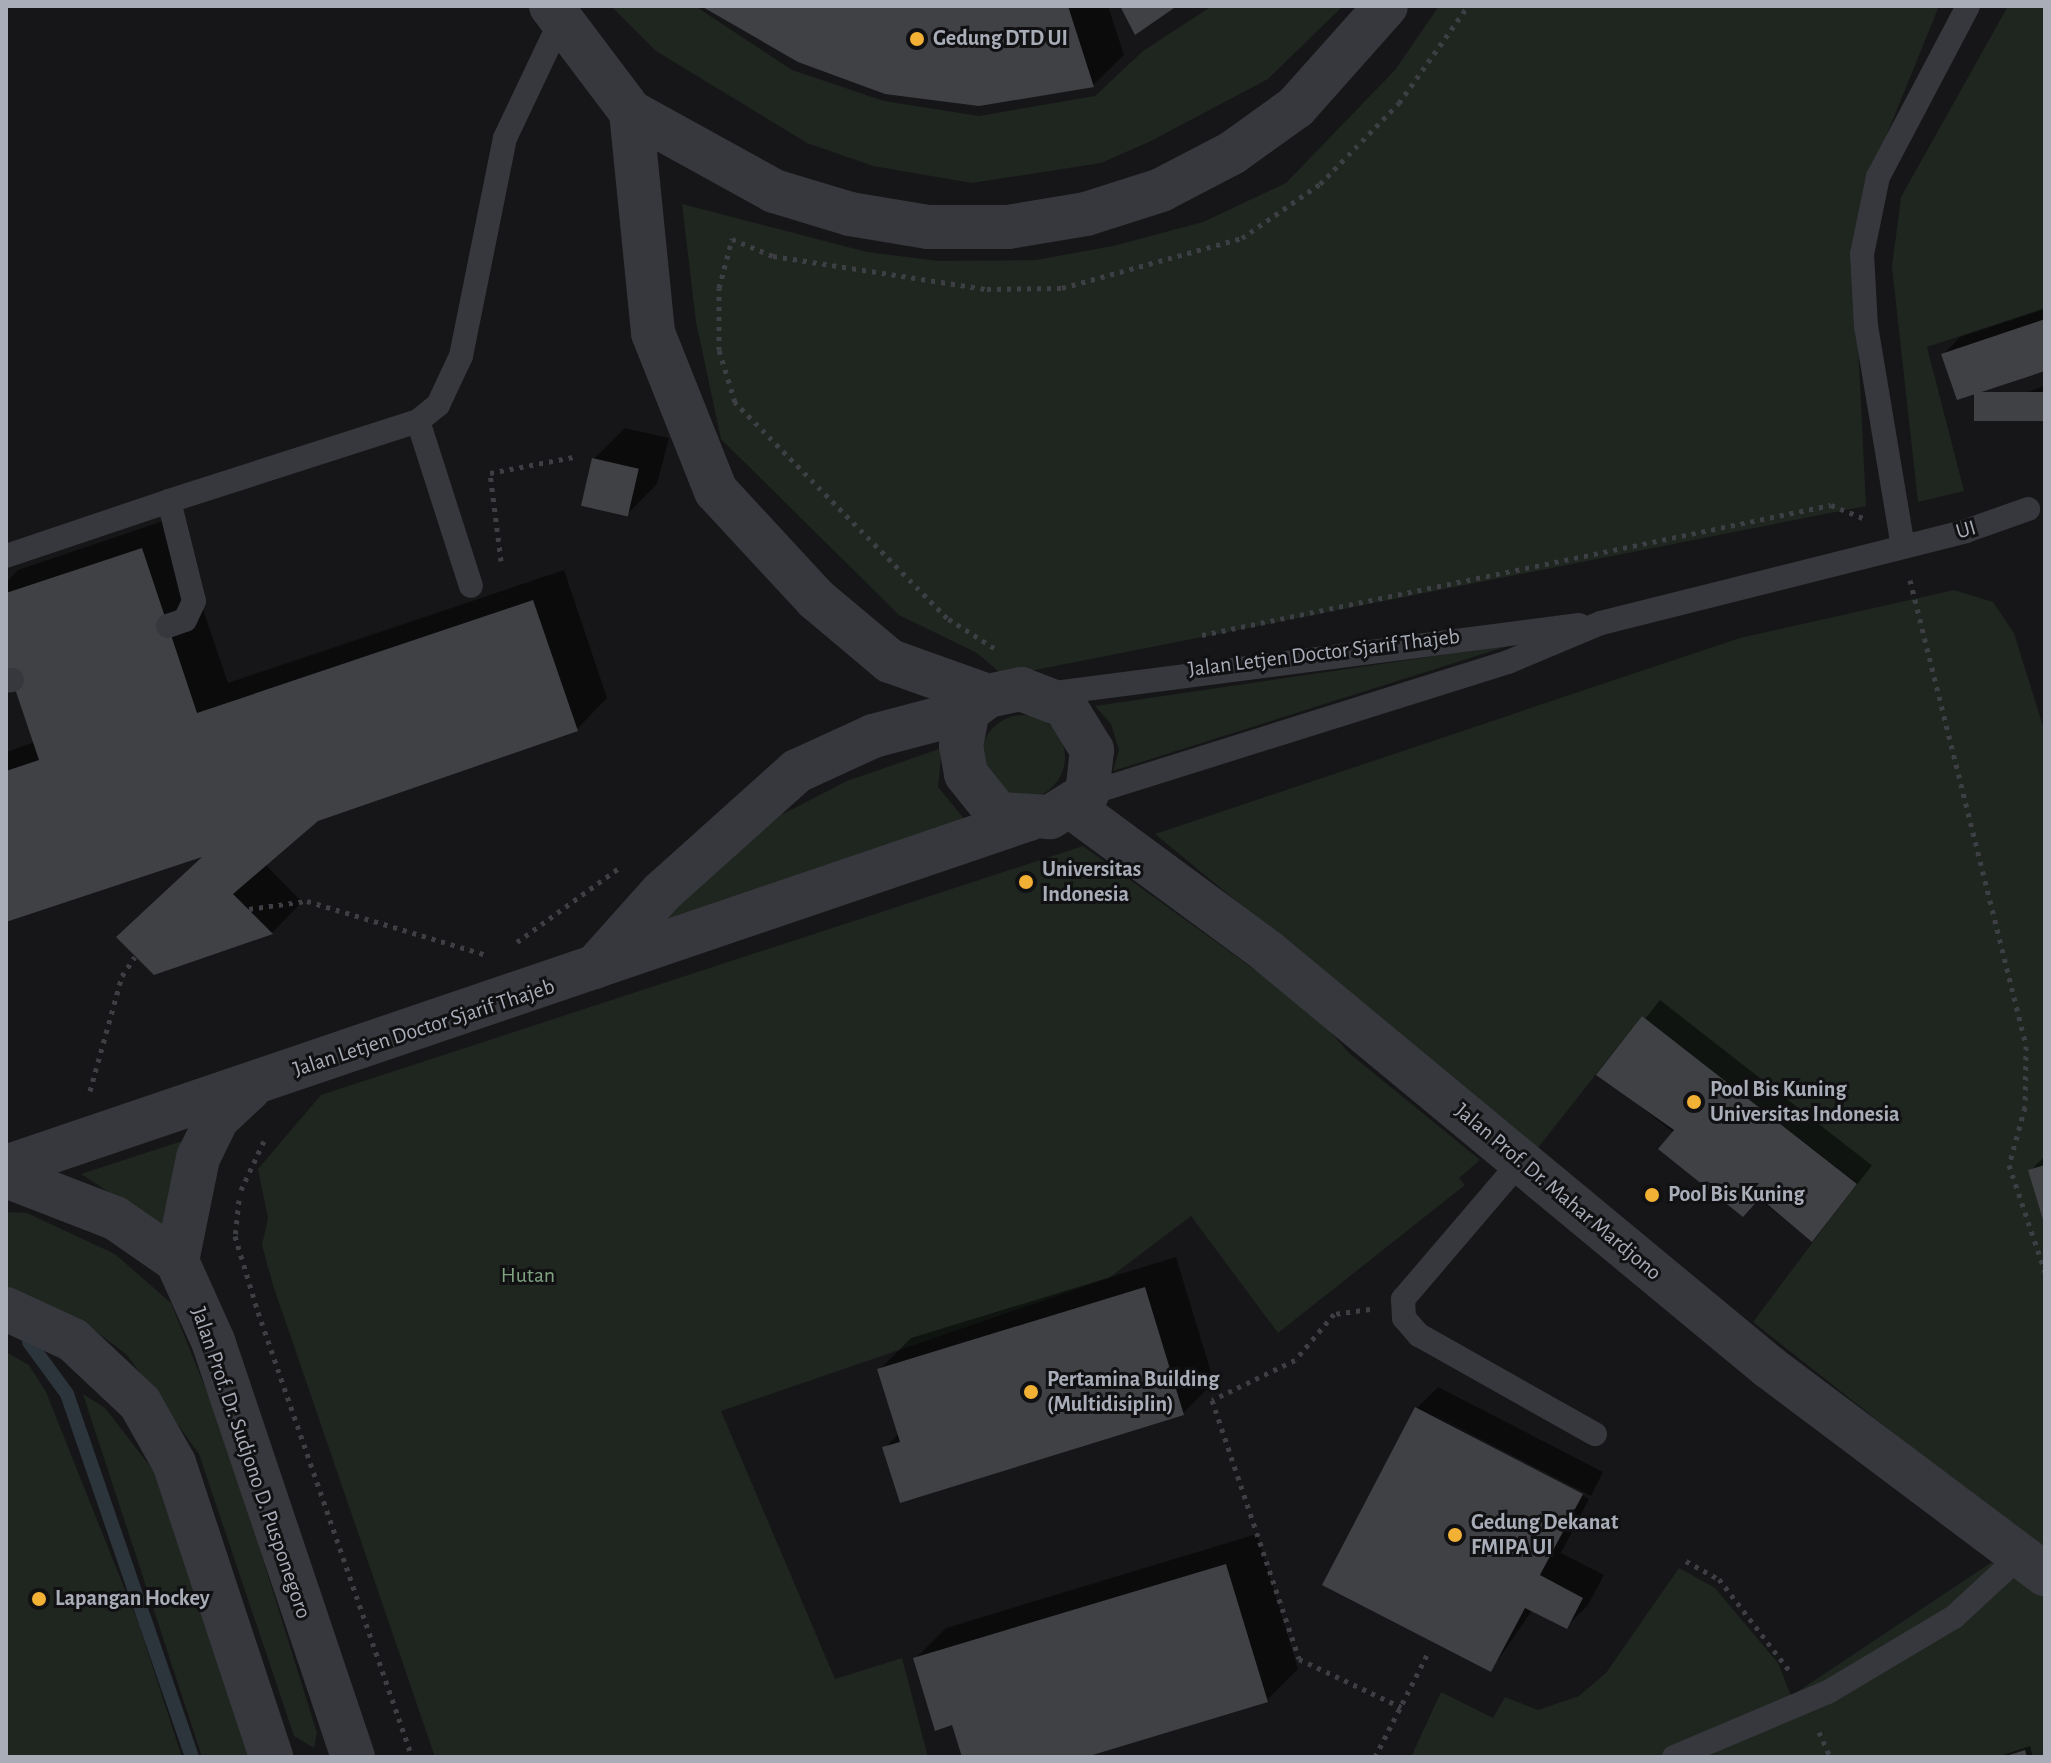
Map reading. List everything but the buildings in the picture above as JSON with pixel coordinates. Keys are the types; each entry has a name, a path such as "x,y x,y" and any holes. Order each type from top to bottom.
{"street":[{"path":"556,13 631,112 774,191 850,214 928,227 1008,227 1086,214 1161,190 1232,153 1296,107 1386,6"},
{"path":"631,112 653,333 716,491 816,599 890,661 978,704 1021,689 1047,694 1080,721 1092,750 1080,801 1029,819 998,814 966,774 961,746 978,704"},
{"name":"Jalan Letjen Doctor Sjarif Thajeb","path":"594,969 662,892 797,771 873,736 978,704"},
{"name":"Jalan Prof. Dr. Mahar Mardjono","path":"1080,801 1268,952 1769,1367 2033,1564"},
{"name":"Jalan Letjen Doctor Sjarif Thajeb","path":"6,1167 1029,819"},
{"name":"Jalan Letjen Doctor Sjarif Thajeb","path":"177,1261 198,1158 217,1119 254,1085"},
{"path":"6,1176 115,1218 177,1261"},
{"name":"Jalan Prof. Dr. Sudjono D. Pusponegoro","path":"177,1261 213,1341 353,1757"},
{"path":"6,1309 73,1340 140,1403 174,1463 271,1757"}],"lane":[{"path":"1903,547 1866,327 1862,254 1878,177 1968,6"},
{"path":"6,556 418,421 438,405 461,356 505,138 556,13"},
{"path":"418,421 470,582"},
{"path":"168,626 185,620 194,601 169,501"},
{"name":"UI","path":"1903,547 2028,509"},
{"name":"Jalan Letjen Doctor Sjarif Thajeb","path":"1047,694 1147,675 1601,623 1903,547"},
{"name":"Jalan Letjen Doctor Sjarif Thajeb","path":"1080,801 1508,662 1601,623"},
{"path":"1521,1161 1401,1305 1419,1335 1595,1434"},
{"path":"1674,1757 1828,1692 1954,1617 2033,1564"}],"path":[{"path":"1010,658 947,618 735,402 719,350 719,288 732,239 773,256 987,289 1062,288 1242,238 1320,184 1399,103 1468,6"},
{"path":"470,582 501,561 504,549 490,473 573,457"},
{"path":"1189,638 1831,505 1870,520 1903,547 2026,1046 2025,1107 2009,1165 2045,1272"},
{"path":"890,661 947,618"},
{"path":"480,962 493,957 625,863"},
{"path":"249,909 307,901 493,957"},
{"path":"86,1139 87,1105 122,976 135,957"},
{"path":"273,1128 240,1192 235,1236 412,1757"},
{"path":"1401,1305 1334,1314 1295,1360 1212,1400 1299,1659 1401,1707"},
{"path":"1686,1561 1719,1579 1799,1687"},
{"path":"1375,1757 1429,1651"}],"green space":[{"path":"611,6 695,6 792,70 884,101 979,116 1095,96 1143,51 1212,6 1343,6 1268,79 1151,141 1101,163 972,183 873,166 807,143 656,51"},
{"path":"1439,6 1939,6 1868,181 1858,346 1866,506 1004,676 977,653 899,615 721,439 696,322 682,204 867,252 939,261 1036,260 1113,246 1203,222 1286,183 1395,70"},
{"path":"2008,6 2045,6 2045,308 1927,347 1964,491 1918,502 1892,267 1901,197"},
{"path":"1954,590 1993,602 2014,633 2045,733 2045,1553 1753,1322 1857,1183 1642,1016 1537,1149 1155,834 1740,638"},
{"path":"1511,645 1113,771 1119,750 1111,724 1095,706"},
{"path":"1023,715 1039,718 1053,727 1062,741 1065,757 1062,773 1053,787 1039,796 1023,799 1007,796 993,787 984,773 981,757 984,741 993,727 1007,718"},
{"path":"942,748 938,787 970,826 636,937 781,815 847,781"},
{"name":"Hutan","path":"1083,846 1312,1011 1349,1053 1480,1160 1459,1178 1465,1185 1278,1333 1191,1216 1109,1278 721,1411 835,1679 902,1658 928,1757 435,1757 273,1285 262,1245 268,1218 258,1169 321,1095"},
{"path":"182,1141 162,1227 81,1174"},
{"path":"6,1212 27,1213 115,1254 171,1303 224,1434 317,1733 314,1748 294,1736 199,1454 127,1355 81,1320 6,1288"},
{"path":"6,1352 29,1365 46,1392 139,1625 182,1757 6,1757"},
{"path":"83,1394 105,1408 153,1470 251,1757 202,1757"},
{"path":"2007,1552 2045,1595 2045,1757 2027,1757 2024,1750 2004,1757 1411,1757 1441,1692 1493,1718 1505,1697 1538,1710 1579,1696 1606,1673 1679,1568 1715,1588 1778,1663 1791,1696"}],"waterway":[{"path":"29,1342 67,1394 192,1757"}],"place":[{"name":"Gedung DTD UI","path":"917,39"},
{"name":"Universitas Indonesia","path":"1026,882"},
{"name":"Pool Bis Kuning Universitas Indonesia","path":"1694,1102"},
{"name":"Pool Bis Kuning","path":"1652,1195"},
{"name":"Pertamina Building (Multidisiplin)","path":"1031,1392"},
{"name":"Gedung Dekanat FMIPA UI","path":"1455,1535"},
{"name":"Lapangan Hockey","path":"39,1599"}]}
